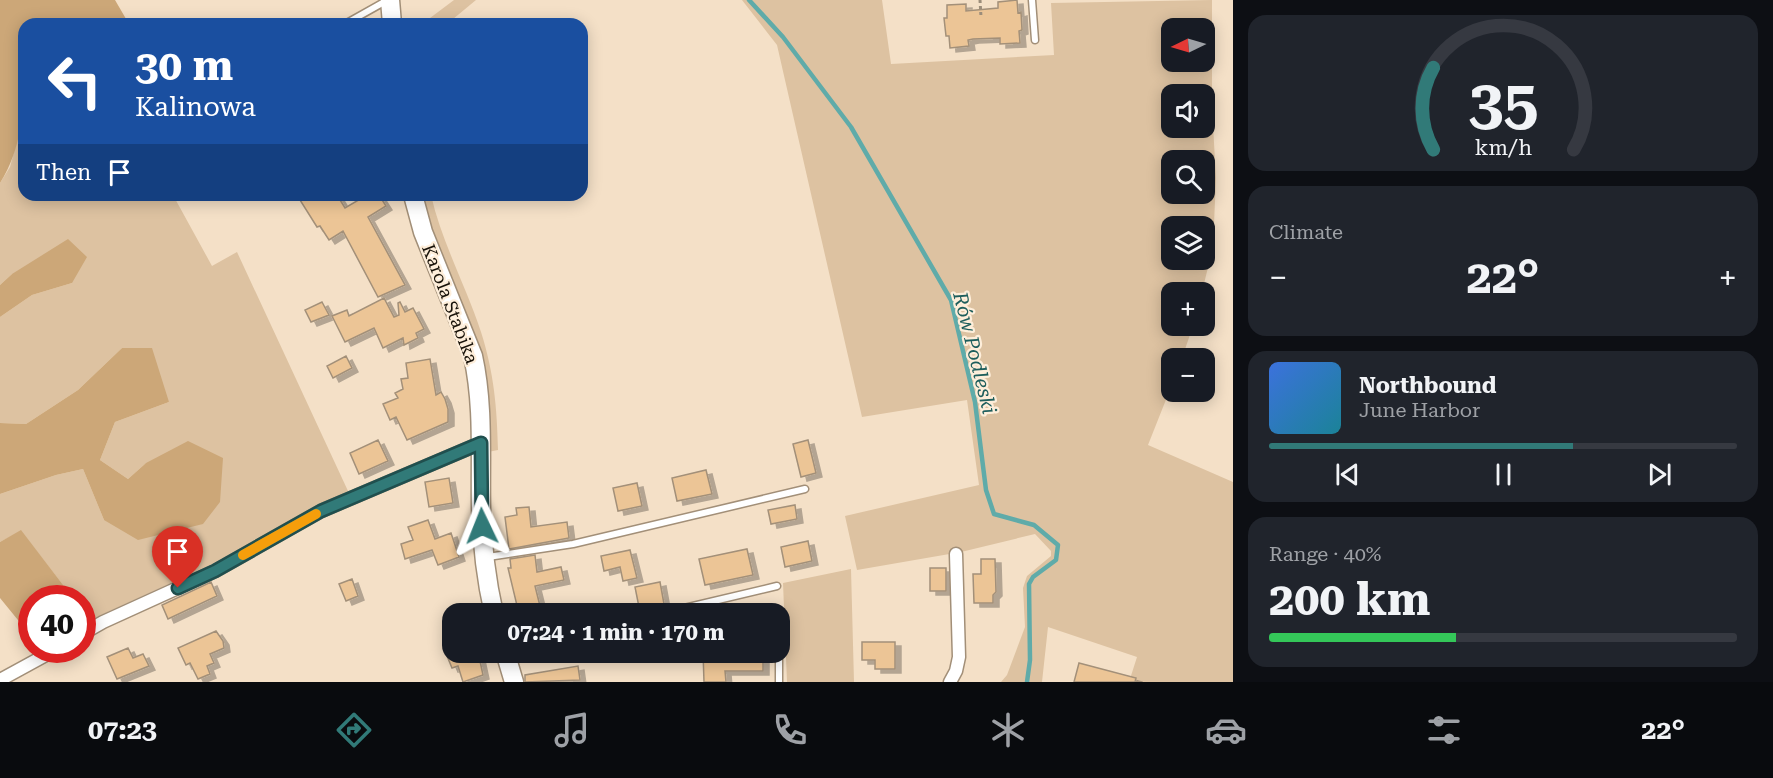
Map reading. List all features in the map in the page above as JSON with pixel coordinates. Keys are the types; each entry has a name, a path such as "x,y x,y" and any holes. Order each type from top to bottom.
{"street":[{"path":"389,0 391,18"},
{"name":"Karola Stabika","path":"415,201 423,232 473,356 480,409 484,558 492,603"},
{"path":"96,626 215,571 321,511 481,443"},
{"path":"950,682 957,671 959,657 956,554"},
{"path":"0,680 31,663"},
{"path":"508,663 514,682"}],"lane":[{"path":"356,18 389,0"},
{"path":"1032,0 1035,40"},
{"path":"484,558 573,544 805,489"},
{"path":"705,603 777,586"},
{"path":"778,663 779,682"}],"path":[{"path":"980,0 981,17"}],"shaded area":[{"path":"0,0 115,0 126,18 18,18 18,138 10,165 0,183"},
{"path":"454,0 476,0 454,18 430,18"},
{"path":"742,0 882,0 891,64 1054,55 1051,3 1212,0 1212,18 1161,18 1161,72 1212,72 1212,84 1161,84 1161,138 1214,138 1214,150 1161,150 1161,204 1215,204 1214,216 1161,216 1161,270 1207,270 1204,282 1161,282 1161,336 1190,336 1185,348 1161,348 1161,402 1165,402 1148,445 1233,482 1233,682 1129,682 1137,657 1048,627 1042,682 1001,682 1007,675 1025,627 1023,588 1027,576 1051,556 1051,551 1035,534 961,552 857,570 845,516 979,485 967,400 862,417 777,45"},
{"path":"18,137 18,201 176,201 212,266 237,252 348,491 208,566 96,617 96,585 63,585 21,531 0,542 0,494 56,475 83,469 104,520 146,463 128,479 100,460 115,422 169,402 122,348 78,390 26,424 0,423 0,317 32,295 72,283 12,274 0,285 0,183 10,167"},
{"path":"424,201 433,201 441,230 481,332 494,390 498,450 488,452 488,415 435,246"},
{"path":"68,239 87,257 72,283 32,295 0,317 0,285 12,274"},
{"path":"122,348 152,348 169,402 115,422 100,460 128,479 146,463 188,441 223,458 220,502 203,524 138,540 104,520 83,469 56,475 0,494 0,423 26,424 78,390"},
{"path":"21,530 63,585 18,585 18,620 0,598 0,542"},
{"path":"851,569 854,682 787,682 786,663 790,663 790,603 784,603 783,583"}],"building":[{"path":"1017,0 1018,13 1021,12 1020,43 1000,44 1000,38 973,39 968,40 969,46 950,48 944,18 947,18 947,5 966,4 966,11 998,8 998,2"},
{"path":"301,201 341,201 345,208 357,201 383,201 386,206 368,217 405,285 378,297 343,231 329,240 320,226 317,227"},
{"path":"384,298 394,317 399,315 398,303 400,302 405,312 413,308 424,329 416,333 418,338 404,345 403,338 383,348 374,328 345,342 332,316 347,310 349,316"},
{"path":"322,302 329,315 311,322 305,310"},
{"path":"346,356 352,368 333,378 327,366"},
{"path":"430,359 436,395 441,392 445,399 448,422 407,440 396,417 390,420 383,404 398,398 395,393 403,389 401,379 408,378 406,363"},
{"path":"378,440 388,461 359,474 350,453"},
{"path":"808,440 816,473 801,477 793,444"},
{"path":"706,470 712,494 677,501 672,478"},
{"path":"449,478 453,503 429,507 425,482"},
{"path":"637,483 642,506 618,511 613,488"},
{"path":"795,505 797,519 771,524 768,510"},
{"path":"529,507 531,527 567,522 569,538 509,549 505,517 517,515 516,508"},
{"path":"428,520 435,539 451,533 459,557 438,565 432,550 405,559 401,544 413,540 408,527"},
{"path":"808,541 812,561 785,567 781,547"},
{"path":"747,549 753,575 705,585 699,559"},
{"path":"630,550 637,578 623,581 620,567 604,571 601,556"},
{"path":"535,555 537,572 561,567 564,580 535,586 539,603 516,603 508,568 511,568 510,559"},
{"path":"981,559 995,559 996,592 993,595 993,603 974,603 973,574 981,574"},
{"path":"930,568 946,568 946,591 930,591"},
{"path":"352,579 358,596 346,601 339,584"},
{"path":"211,582 217,596 168,619 162,605"},
{"path":"660,582 664,603 638,603 635,587"},
{"path":"216,631 223,641 224,648 210,654 214,663 207,666 210,674 198,679 190,663 186,665 178,648"},
{"path":"862,642 895,642 895,669 875,669 875,660 862,660"},
{"path":"128,648 133,658 143,654 149,666 117,679 107,657"},
{"path":"450,663 480,663 483,675 463,682 458,666 452,668"},
{"path":"703,663 763,663 763,671 725,671 726,682 704,682"},
{"path":"1079,663 1136,678 1135,682 1074,682"},
{"path":"578,666 580,680 525,682 525,675"}],"waterway":[{"name":"Rów Podleski","path":"749,0 783,37 851,127 951,300 975,402 986,490 994,514 1034,525 1058,545 1056,560 1033,577 1029,584 1030,660 1027,682"}],"slow traffic":[{"path":"243,555 316,514"}],"route":[{"path":"178,588 215,571 321,511 481,443 482,526"}]}
